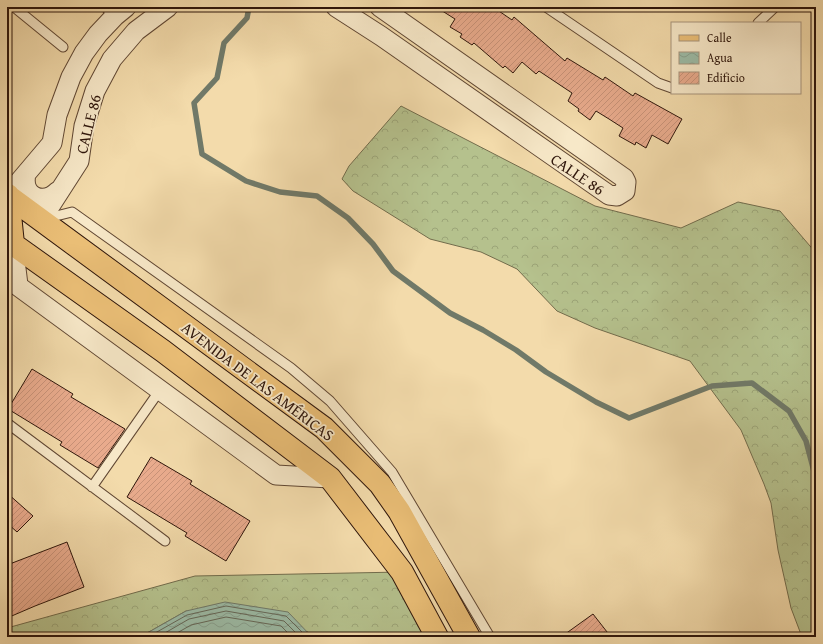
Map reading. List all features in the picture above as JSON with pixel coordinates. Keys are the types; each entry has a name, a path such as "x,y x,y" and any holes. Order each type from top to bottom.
{"main road":[{"name":"AVENIDA DE LAS AMÉRICAS","path":"7,195 324,428 380,484 399,511 469,637"},
{"path":"7,195 9,230 163,351 330,478 402,572 437,637"},
{"path":"9,230 41,220"}],"street":[{"name":"CALLE 86","path":"41,220 58,191 79,161 84,126 95,91 112,59 136,31 168,7"},
{"name":"CALLE 86","path":"336,7 381,36 609,195 618,196 624,191 626,182 624,178 392,10"},
{"name":"CALLE 86","path":"7,195 52,143 57,115 71,77 84,53 115,10"},
{"path":"381,36 392,10"},
{"path":"26,174 25,179 27,188 29,192 37,198 51,197 58,191"},
{"path":"9,230 10,280 276,475 330,478"}],"lane":[{"path":"14,7 62,47"},
{"path":"546,7 658,83 671,88"},
{"path":"759,22 774,7"},
{"path":"41,220 72,212 291,368 330,401 392,472 490,637"},
{"path":"92,487 160,390"},
{"path":"7,423 165,541"}],"green space":[{"path":"401,106 595,206 681,228 738,202 780,211 816,253 816,637 802,637 791,608 778,550 771,503 741,430 690,361 595,328 557,311 517,269 481,252 430,239 353,191 342,179 349,166"},
{"path":"402,572 437,637 312,637 308,632 186,611 140,637 7,637 7,628 195,576"}],"water":[{"path":"225,602 288,612 312,637 140,637 186,611"}],"building":[{"path":"436,7 493,7 512,20 514,17 565,61 567,58 603,80 605,77 633,96 635,93 682,119 668,144 652,135 646,148 636,142 635,145 619,136 623,128 596,111 590,120 578,111 579,109 568,101 572,93 539,71 536,74 522,62 513,73 505,66 503,68 474,43 472,45 460,37 462,34 450,27 455,19"},
{"path":"32,369 73,394 71,397 125,429 98,468 60,445 62,442 8,409"},
{"path":"151,457 192,481 190,484 250,521 226,561 185,536 187,533 127,497"},
{"path":"7,493 33,516 17,532 7,523"},
{"path":"67,542 84,587 7,618 7,565"},
{"path":"593,614 611,637 561,637"}],"waterway":[{"path":"249,7 247,18 224,43 217,78 194,103 202,154 246,181 280,192 317,196 348,218 373,244 393,271 450,313 483,330 516,350 546,372 596,402 629,418 712,386 752,383 789,411 806,441 816,479"}]}
